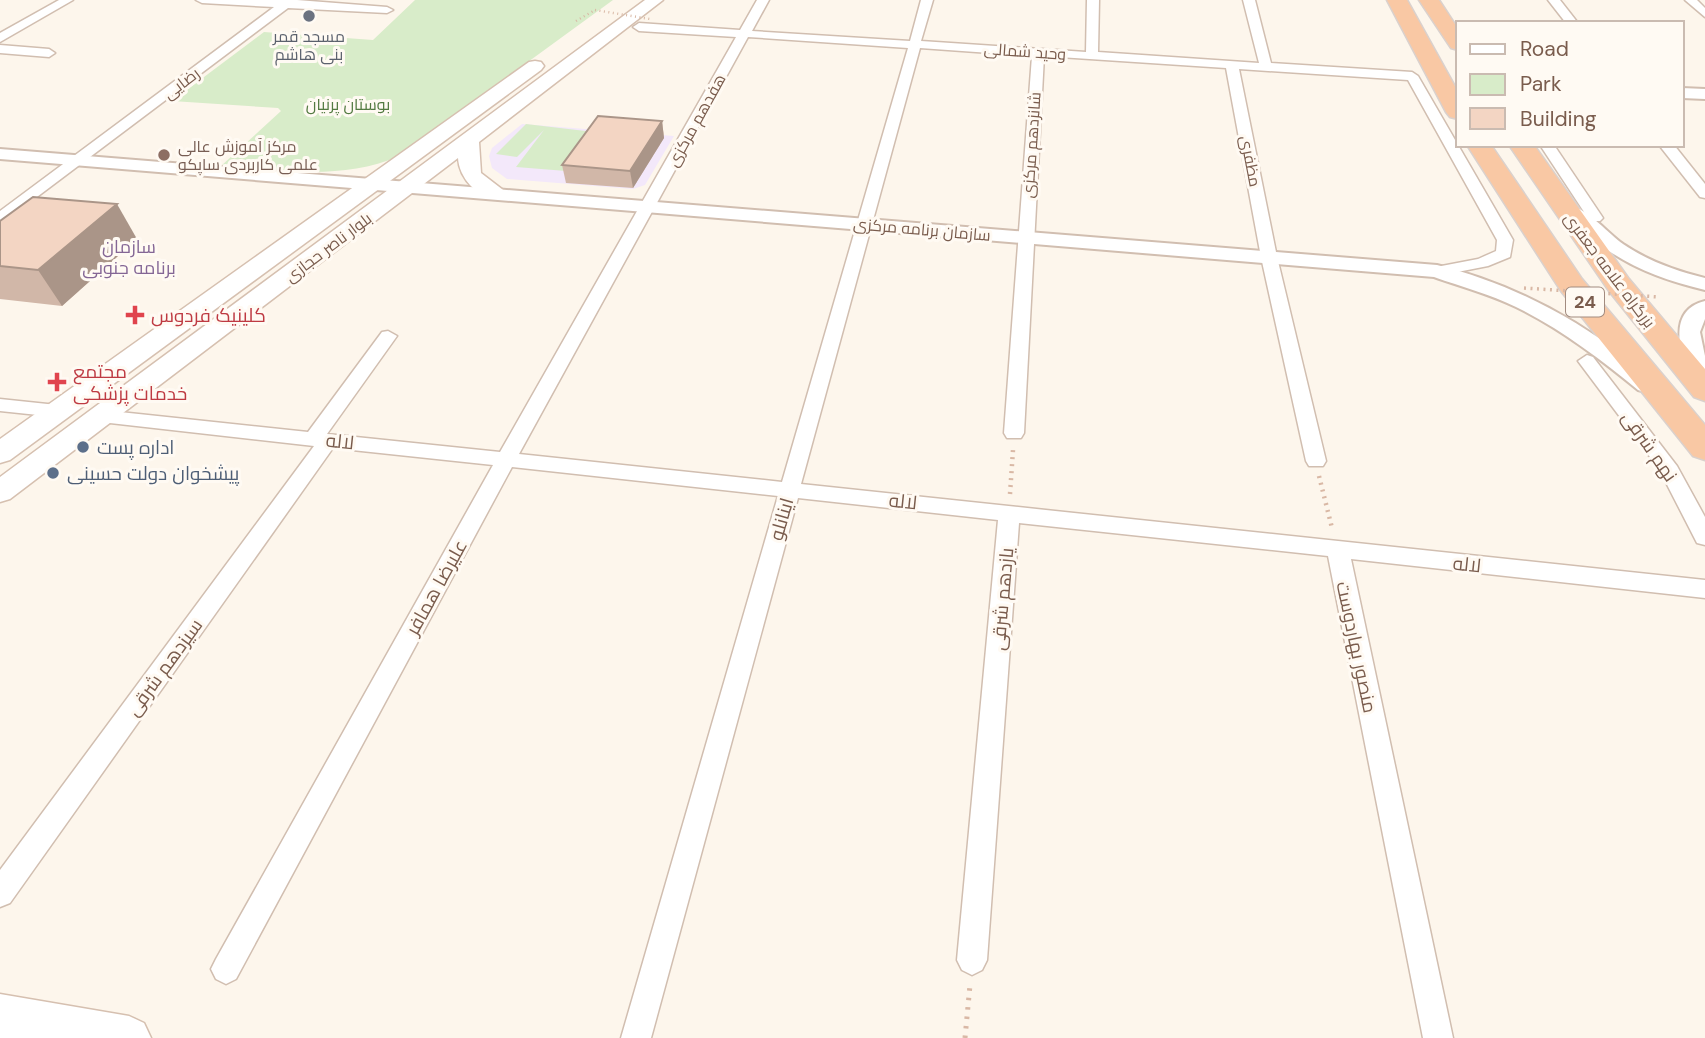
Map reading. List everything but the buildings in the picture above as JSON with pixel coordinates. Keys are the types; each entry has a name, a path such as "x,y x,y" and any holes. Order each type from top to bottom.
{"highway":[{"path":"1429,0 1456,41"},
{"path":"1442,0 1456,33"},
{"path":"1397,2 1456,108"},
{"name":"بزرگراه علامه جعفری","path":"1480,147 1571,285 1705,448"},
{"name":"بزرگراه علامه جعفری","path":"1522,147 1619,285 1705,390"}],"main road":[{"path":"571,40 594,17 626,0"},
{"name":"بلوار ناصر حجازی","path":"0,492 655,0"},
{"name":"بلوار ناصر حجازی","path":"0,453 549,56"},
{"path":"469,142 467,165 470,173 496,193"},
{"path":"0,1016 129,1038"}],"street":[{"path":"0,38 67,0"},
{"path":"202,0 387,10"},
{"name":"هفدهم مرکزی","path":"647,206 763,0"},
{"name":"اینانلو","path":"636,1038 927,0"},
{"path":"1092,56 1093,0"},
{"path":"1250,0 1266,67"},
{"path":"1554,0 1570,21"},
{"path":"1691,0 1705,14"},
{"name":"رضایی","path":"0,218 288,3"},
{"name":"وحید شمالی","path":"644,23 744,33 1412,76 1505,240 1504,254 1493,260 1437,271"},
{"path":"0,49 49,53"},
{"name":"شانزدهم مرکزی","path":"1024,238 1038,52"},
{"name":"مظفری","path":"1232,65 1269,257"},
{"path":"1684,93 1705,94"},
{"path":"1548,147 1595,218"},
{"path":"1668,147 1705,194"},
{"path":"0,154 372,184"},
{"name":"سازمان برنامه مرکزی","path":"372,184 1437,271 1502,294 1551,317 1616,360 1664,400"},
{"path":"1551,191 1593,233 1626,257 1670,276 1705,284"},
{"name":"علیرضا همافر","path":"226,969 647,206"},
{"path":"1014,433 1024,238"},
{"path":"1269,257 1316,461"},
{"path":"1700,311 1688,332 1692,357 1705,379"},
{"name":"سیزدهم شرقی","path":"0,893 321,439 388,336"},
{"name":"نهم شرقی","path":"1587,361 1667,466 1705,537"},
{"path":"0,405 57,411"},
{"name":"لاله","path":"102,416 1705,589"},
{"name":"یازدهم شرقی","path":"972,960 1009,512"},
{"name":"منصور بهاردوست","path":"1338,551 1438,1038"}],"path":[{"path":"594,17 644,23"},
{"path":"1524,288 1659,297"},
{"path":"1657,290 1672,305 1700,311"},
{"path":"1009,512 1014,433"},
{"path":"1316,461 1338,551"},
{"path":"965,1038 972,960"}],"shaded area":[{"path":"522,124 674,136 645,185 633,189 507,179 492,168 489,156 492,148"}],"green space":[{"name":"بوستان پرنیان","path":"415,0 613,0 399,156 356,169 312,172 221,166 281,111 278,108 172,101 264,32 373,40"},
{"path":"526,124 594,132 566,171 516,167 544,130 517,157 496,154"}],"place":[{"name":"مسجد قمر بنی هاشم","path":"309,16"},
{"name":"مرکز آموزش عالی علمی کاربردی ساپکو","path":"164,155"},
{"name":"کلینیک فردوس","path":"135,315"},
{"name":"مجتمع خدمات پزشکی","path":"57,382"},
{"name":"اداره پست","path":"83,447"},
{"name":"پیشخوان دولت حسینی","path":"53,473"}],"district":[{"name":"سازمان برنامه جنوبی","path":"129,257"}]}
